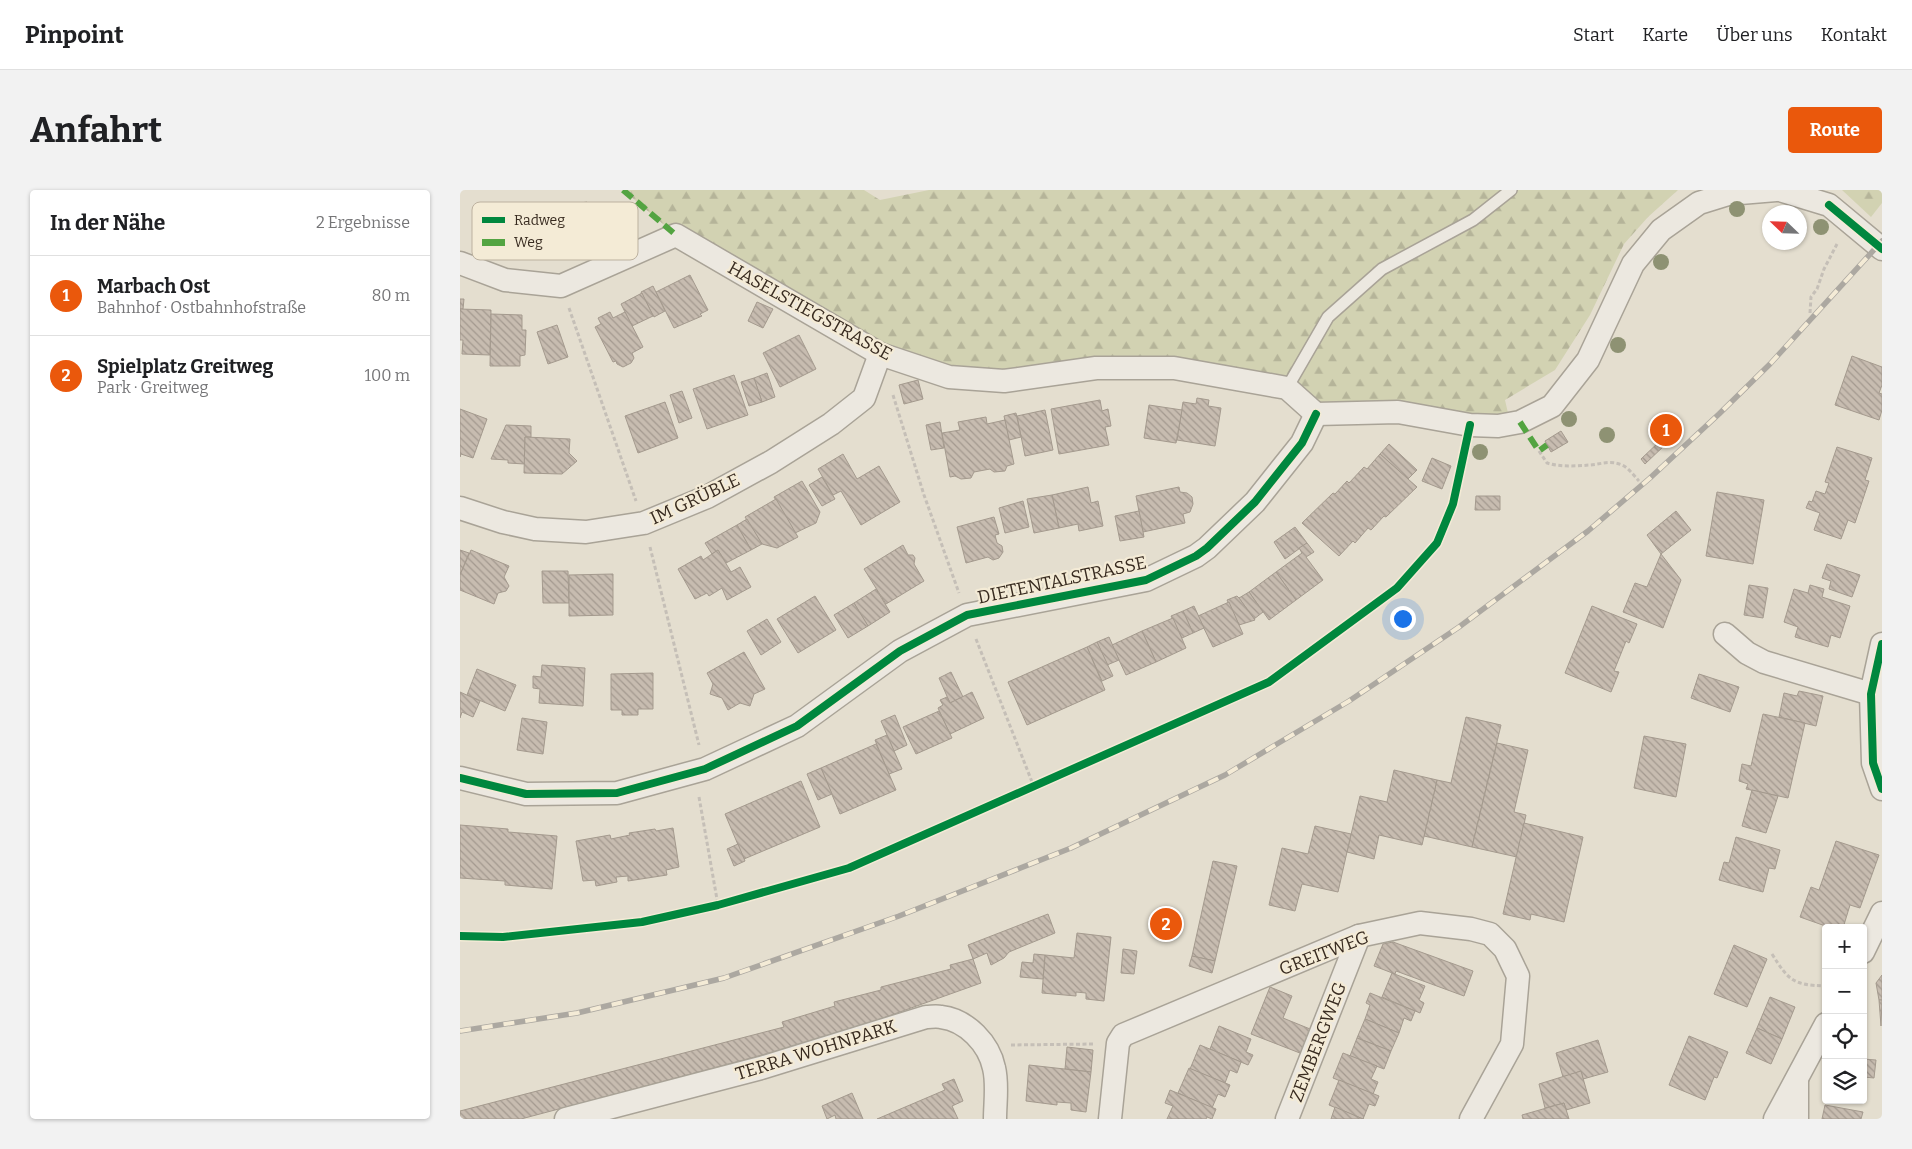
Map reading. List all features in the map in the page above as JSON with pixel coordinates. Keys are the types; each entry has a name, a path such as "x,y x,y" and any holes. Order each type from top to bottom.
{"street":[{"path":"1287,388 1316,414 1398,412 1470,426 1498,426 1520,422 1552,406 1588,360 1633,264 1662,230 1699,203 1728,194 1776,190"},
{"path":"1780,190 1835,198 1852,223 1882,249"},
{"name":"HASELSTIEGSTRASSE","path":"638,252 676,235 880,354 949,377 1004,381 1096,368 1174,368 1287,388"},
{"name":"HASELSTIEGSTRASSE","path":"460,263 505,280 561,286 620,260"},
{"name":"IM GRÜBLE","path":"460,508 503,522 535,529 586,532 644,523 707,497 771,462 831,424 864,398 880,354"},
{"name":"DIETENTALSTRASSE","path":"460,778 526,794 617,793 705,769 798,726 900,651 967,616 1146,580 1196,556 1207,548 1255,502 1302,443 1316,414"},
{"path":"1725,634 1748,653 1764,662 1871,694"},
{"path":"1882,644 1871,694 1873,763 1882,789"},
{"path":"1867,944 1882,913"},
{"name":"GREITWEG","path":"1118,1043 1123,1035 1359,936 1420,923 1471,929 1490,934 1505,949 1518,976 1512,1044 1471,1119"},
{"name":"ZEMBERGWEG","path":"1287,1119 1359,936"},
{"name":"TERRA WOHNPARK","path":"566,1119 761,1068 926,1017 942,1017 960,1023 986,1045 995,1069 995,1119"},
{"path":"1775,1119 1822,1031"},
{"path":"1110,1119 1118,1043"},
{"path":"1797,1077 1797,1119"}],"lane":[{"path":"1287,388 1328,317 1334,311 1382,269 1473,220 1511,190"}],"path":[{"path":"1810,313 1810,297 1817,289 1834,248 1852,223"},
{"path":"892,392 924,496 967,616 1034,787"},
{"path":"1539,451 1547,462 1557,466 1592,465 1606,462 1621,465 1639,481"},
{"path":"705,769 698,794 718,905"},
{"path":"1772,954 1786,975 1795,982 1822,985"},
{"path":"986,1045 1118,1043"}],"green space":[{"path":"623,190 864,190 880,200 929,190 1678,190 1648,217 1624,244 1590,315 1555,370 1505,400 1508,413 1470,425 1316,414 1287,388 1174,368 1023,378 880,354 676,235"},
{"path":"1842,190 1882,190 1882,203 1871,217"}],"building":[{"path":"690,275 708,310 700,314 702,316 674,328 656,292"},
{"path":"653,286 665,311 654,317 641,292"},
{"path":"642,293 653,316 632,326 621,304"},
{"path":"460,299 464,299 463,309 460,309"},
{"path":"757,302 773,309 763,328 748,321"},
{"path":"460,309 491,310 490,355 462,354 463,340 460,340"},
{"path":"610,312 613,318 625,312 643,347 632,353 634,358 631,363 623,367 617,364 616,361 613,362 595,327 601,324 598,318"},
{"path":"491,314 522,315 522,330 526,330 525,355 520,356 520,366 490,366"},
{"path":"557,325 568,357 548,364 537,332"},
{"path":"799,335 816,369 780,387 763,353"},
{"path":"1852,356 1882,367 1882,385 1879,393 1882,394 1882,410 1879,420 1835,405"},
{"path":"767,373 775,397 762,402 754,378"},
{"path":"734,375 748,415 707,429 693,389"},
{"path":"754,378 762,402 749,406 741,382"},
{"path":"918,380 923,399 904,404 899,385"},
{"path":"682,391 692,418 679,423 670,395"},
{"path":"1197,398 1209,400 1208,406 1221,408 1215,446 1177,440 1183,402 1196,404"},
{"path":"1100,400 1102,411 1108,409 1111,426 1105,427 1109,445 1059,454 1051,409"},
{"path":"665,402 678,438 638,453 625,416"},
{"path":"1149,405 1182,410 1176,443 1144,438"},
{"path":"460,409 487,419 473,458 461,454 460,457"},
{"path":"1045,410 1053,450 1025,456 1017,416"},
{"path":"1016,413 1021,437 1009,440 1004,416"},
{"path":"986,417 987,424 1005,420 1014,464 1007,466 1005,471 994,472 990,469 974,472 971,478 950,477 942,433 960,430 958,422"},
{"path":"940,422 944,448 931,450 926,425"},
{"path":"506,425 531,426 531,437 525,437 525,464 491,459"},
{"path":"1561,431 1568,442 1551,452 1545,441"},
{"path":"525,437 570,439 569,453 577,461 562,474 524,473"},
{"path":"1661,440 1666,444 1645,464 1641,459"},
{"path":"1389,444 1417,470 1408,479 1380,454"},
{"path":"1837,447 1872,458 1865,480 1869,481 1855,523 1848,520 1841,539 1814,530 1820,513 1806,508 1809,501 1812,502 1816,491 1825,494 1829,483 1825,482"},
{"path":"843,454 857,479 879,466 900,502 861,525 841,491 833,495 818,469"},
{"path":"1380,454 1417,487 1371,530 1368,528 1355,543 1353,541 1339,556 1302,523 1347,481 1349,483 1364,467 1367,469"},
{"path":"1432,458 1451,466 1442,489 1422,481"},
{"path":"822,477 835,499 822,506 809,485"},
{"path":"802,481 820,512 816,523 795,533 774,497"},
{"path":"1088,487 1091,503 1098,501 1103,526 1079,531 1078,524 1059,528 1052,495"},
{"path":"1179,487 1180,492 1187,493 1192,497 1193,504 1190,512 1183,514 1185,523 1143,532 1136,496"},
{"path":"1717,492 1764,500 1753,564 1706,556"},
{"path":"1052,495 1059,528 1034,533 1027,499"},
{"path":"1476,496 1500,496 1500,510 1475,510"},
{"path":"776,499 798,537 777,548 762,544 745,517"},
{"path":"1023,501 1029,527 1005,533 999,508"},
{"path":"1139,511 1144,537 1120,541 1115,516"},
{"path":"1676,511 1691,530 1661,554 1647,535"},
{"path":"994,517 999,534 995,535 997,543 1002,546 1003,552 999,558 993,560 988,557 966,563 957,527"},
{"path":"747,519 762,544 751,550 737,525"},
{"path":"737,525 751,550 726,563 718,550 712,554 705,543"},
{"path":"1295,527 1307,543 1285,559 1274,542"},
{"path":"1307,543 1314,552 1306,557 1323,580 1296,600 1276,572 1302,553 1299,548"},
{"path":"903,545 908,555 913,555 915,558 914,564 924,581 886,604 864,569"},
{"path":"460,550 469,553 460,575"},
{"path":"471,550 509,566 504,577 509,586 506,591 498,593 494,604 460,590 460,575"},
{"path":"718,550 731,572 740,567 751,587 727,600 722,588 709,596 707,593 695,599 678,569 701,556 703,560"},
{"path":"1661,554 1681,580 1663,628 1623,612 1635,583 1647,587"},
{"path":"1827,564 1860,575 1852,597 1829,589 1831,581 1822,578"},
{"path":"542,571 568,571 569,603 543,603"},
{"path":"1276,572 1296,600 1269,620 1249,592"},
{"path":"613,574 613,615 569,616 569,575"},
{"path":"1749,585 1768,588 1763,618 1744,615"},
{"path":"1810,585 1824,589 1822,597 1850,606 1840,638 1831,635 1828,647 1795,637 1798,627 1784,622 1794,589 1808,593"},
{"path":"876,589 890,612 868,626 854,603"},
{"path":"1249,592 1263,612 1254,619 1239,598"},
{"path":"815,596 836,630 798,653 777,619"},
{"path":"1237,596 1255,620 1239,625 1227,600"},
{"path":"1229,602 1243,634 1213,647 1198,616"},
{"path":"854,603 868,626 848,638 834,615"},
{"path":"1194,606 1204,628 1193,633 1183,611"},
{"path":"1592,606 1637,624 1629,643 1626,641 1614,671 1619,672 1611,692 1565,673"},
{"path":"1183,611 1193,633 1182,638 1171,616"},
{"path":"1173,618 1186,648 1156,662 1142,631"},
{"path":"767,619 781,642 761,655 747,631"},
{"path":"1142,631 1156,662 1126,675 1112,645"},
{"path":"1109,637 1119,660 1107,665 1097,642"},
{"path":"1097,642 1113,676 1102,681 1087,647"},
{"path":"1087,647 1105,690 1027,725 1008,682"},
{"path":"744,652 765,689 754,694 750,706 740,703 728,710 722,698 710,694 713,684 707,673"},
{"path":"542,665 585,668 583,706 539,703 540,689 533,688 533,676 541,677"},
{"path":"477,669 516,685 505,711 467,695"},
{"path":"951,672 963,697 950,703 939,678"},
{"path":"653,673 653,709 638,709 638,715 622,715 622,710 611,710 611,674"},
{"path":"1699,674 1739,687 1730,712 1691,698"},
{"path":"1799,691 1823,696 1816,726 1779,717 1784,693 1797,696"},
{"path":"460,692 480,701 473,717 462,712 460,718"},
{"path":"972,692 984,718 950,734 938,708 943,705 940,700 947,697 950,703"},
{"path":"939,711 952,738 916,754 903,727"},
{"path":"1763,714 1805,723 1788,798 1746,789 1748,784 1739,781 1742,764 1751,766"},
{"path":"895,715 907,745 894,751 881,721"},
{"path":"1466,717 1501,725 1472,847 1424,836 1437,780 1451,783"},
{"path":"522,718 547,722 543,754 517,750"},
{"path":"887,735 902,769 889,774 875,740"},
{"path":"1644,736 1686,744 1676,797 1634,788"},
{"path":"1497,743 1528,750 1514,812 1526,815 1517,857 1472,847"},
{"path":"876,744 896,790 840,814 821,768"},
{"path":"821,768 832,794 818,800 807,774"},
{"path":"1394,770 1437,780 1422,845 1379,835 1374,859 1347,852 1360,796 1387,802"},
{"path":"801,781 820,827 744,859 725,814"},
{"path":"1752,790 1778,796 1766,833 1742,826"},
{"path":"1524,823 1583,837 1564,922 1531,914 1530,920 1503,914"},
{"path":"460,825 508,829 508,832 557,836 552,889 505,885 505,881 460,878"},
{"path":"1315,826 1351,834 1338,892 1302,884 1295,911 1269,905 1282,848 1308,854"},
{"path":"673,828 679,867 666,870 667,875 628,881 628,876 616,877 617,882 596,886 595,880 583,881 576,841 610,835 611,839 630,835 629,833"},
{"path":"1736,837 1780,850 1775,869 1769,868 1763,892 1719,880 1724,862 1729,863"},
{"path":"1836,841 1879,855 1860,908 1850,905 1844,924 1822,925 1800,917 1811,887 1819,890"},
{"path":"738,844 745,861 734,866 727,849"},
{"path":"1213,861 1237,866 1215,961 1192,956"},
{"path":"1048,914 1055,933 1009,952 1004,958 991,965 987,953 973,959 968,945"},
{"path":"1077,933 1111,937 1104,1001 1086,999 1086,993 1076,992 1076,996 1042,993 1045,955 1074,958"},
{"path":"1393,942 1473,971 1464,996 1396,971 1395,974 1374,966 1383,944"},
{"path":"1734,945 1767,959 1747,1007 1714,994"},
{"path":"1123,949 1137,951 1134,974 1121,973"},
{"path":"1034,954 1045,955 1043,979 1020,977 1022,962 1033,963"},
{"path":"1192,956 1215,961 1212,973 1189,966"},
{"path":"973,959 981,983 830,1037 521,1119 460,1119 460,1111 784,1027 782,1022 835,1006 834,1002 881,990 881,987 951,969 950,965"},
{"path":"1392,973 1425,986 1419,1000 1424,1003 1420,1013 1382,997"},
{"path":"1882,975 1882,1000 1879,1000 1876,983"},
{"path":"1270,987 1292,996 1283,1018 1315,1031 1305,1055 1251,1034"},
{"path":"1370,993 1415,1011 1411,1021 1404,1018 1399,1033 1365,1019 1370,1005 1366,1003"},
{"path":"1770,997 1795,1007 1782,1039 1757,1028"},
{"path":"1879,1000 1882,1000 1881,1026"},
{"path":"1365,1019 1399,1033 1391,1051 1357,1038"},
{"path":"1219,1026 1251,1039 1246,1052 1253,1055 1248,1065 1210,1049"},
{"path":"1757,1028 1782,1039 1771,1064 1746,1053"},
{"path":"1689,1036 1728,1052 1717,1078 1714,1077 1705,1100 1669,1085"},
{"path":"1357,1038 1391,1051 1384,1069 1350,1056"},
{"path":"1598,1040 1608,1072 1583,1079 1581,1071 1563,1077 1556,1053"},
{"path":"1200,1045 1241,1062 1237,1073 1230,1070 1225,1083 1190,1069"},
{"path":"1067,1047 1093,1050 1091,1072 1065,1069"},
{"path":"1343,1053 1377,1066 1371,1079 1378,1082 1373,1094 1333,1078"},
{"path":"1867,1059 1876,1060 1874,1078 1867,1077"},
{"path":"1029,1065 1091,1072 1086,1112 1071,1110 1071,1103 1057,1102 1057,1105 1026,1101"},
{"path":"1189,1068 1230,1085 1225,1097 1218,1094 1212,1108 1178,1093"},
{"path":"1581,1071 1590,1103 1566,1110 1564,1103 1545,1108 1539,1084"},
{"path":"954,1079 963,1101 952,1106 958,1119 877,1119 945,1090 942,1084"},
{"path":"1339,1080 1379,1096 1375,1106 1369,1104 1363,1119 1329,1105"},
{"path":"1170,1090 1216,1109 1212,1119 1207,1117 1206,1119 1167,1119 1173,1106 1165,1103"},
{"path":"852,1093 863,1119 836,1119 835,1115 827,1119 822,1106"},
{"path":"1564,1103 1569,1119 1523,1119 1522,1115"},
{"path":"1825,1105 1863,1112 1861,1119 1822,1119"},
{"path":"1335,1107 1363,1119 1331,1119"}],"railway":[{"path":"460,1031 577,1013 724,978 899,916 1071,848 1225,775 1349,701 1459,627 1588,531 1650,478 1770,364 1882,241"}],"marked path":[{"path":"623,190 637,202"},
{"path":"638,203 676,235"},
{"path":"1520,422 1539,451 1547,445"}],"cycle path":[{"path":"1829,205 1882,249"},
{"path":"460,778 526,794 617,793 705,769 797,726 900,651 967,615 1146,580 1196,556 1207,548 1255,502 1302,443 1316,414"},
{"path":"460,936 503,937 642,922 718,905 849,868 1269,682 1397,588 1437,543 1453,504 1470,425"},
{"path":"1882,644 1871,694 1873,763 1882,789"}],"place":[{"name":"Marbach Ost","path":"1666,430"},
{"name":"Spielplatz Greitweg","path":"1166,924"}]}
